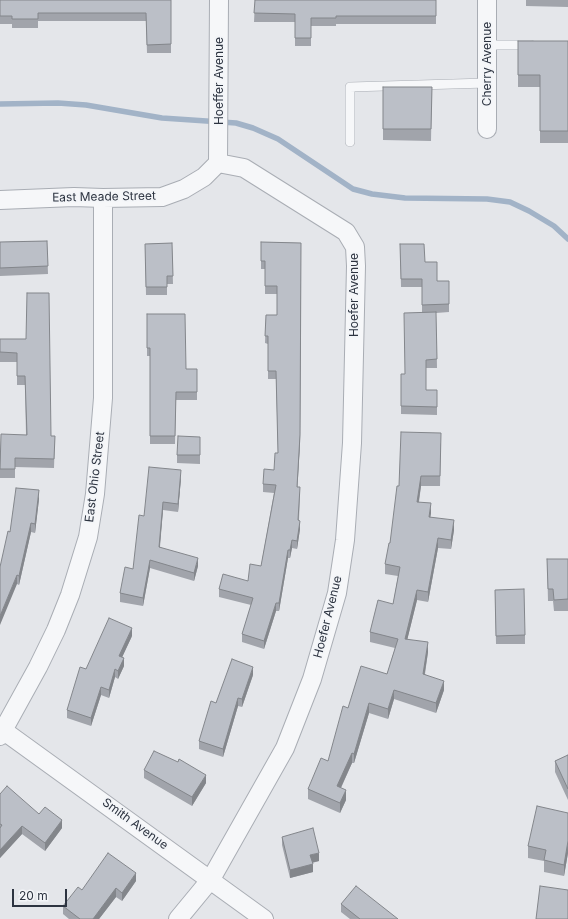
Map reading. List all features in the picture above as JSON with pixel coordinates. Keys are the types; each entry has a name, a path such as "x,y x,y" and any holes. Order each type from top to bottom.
{"street":[{"name":"Hoeffer Avenue","path":"218,163 219,0"},
{"name":"Cherry Avenue","path":"487,0 487,129"},
{"name":"East Meade Street","path":"0,200 74,197 162,197 191,185 204,177 218,163"},
{"name":"Hoefer Avenue","path":"178,919 211,880 285,748 312,679 337,593 345,540 352,443 356,266 354,247 346,232 244,168 218,163"},
{"name":"East Ohio Street","path":"2,733 56,630 70,595 88,537 95,494 102,412 103,198"},
{"name":"Smith Avenue","path":"2,733 264,919"}],"lane":[{"path":"487,45 539,45"},
{"path":"350,142 350,87 487,83"}],"building":[{"path":"0,0 171,0 171,44 147,45 146,13 38,13 38,19 12,19 12,16 0,16"},
{"path":"255,0 436,0 436,16 336,16 336,18 311,18 311,38 295,38 295,14 254,13"},
{"path":"518,41 568,41 568,131 540,131 540,75 518,75"},
{"path":"383,87 432,87 431,129 383,129"},
{"path":"47,241 48,266 0,268 0,242"},
{"path":"261,242 301,243 300,435 297,487 300,487 298,520 300,521 297,541 292,540 290,550 288,550 279,603 276,603 264,641 242,634 253,598 219,589 223,574 248,581 250,564 261,566 276,485 263,484 264,469 274,470 275,453 278,453 276,371 268,371 268,336 265,336 266,315 277,315 277,286 265,286 265,261 261,261"},
{"path":"172,243 173,276 167,276 167,287 146,287 145,244"},
{"path":"400,244 424,244 425,262 437,262 437,281 449,281 449,304 422,305 422,279 401,279"},
{"path":"27,293 49,293 51,436 55,436 54,459 15,458 15,469 0,469 1,434 27,435 25,376 17,376 17,353 0,352 0,339 26,339"},
{"path":"436,312 437,359 426,360 426,390 437,390 437,407 401,406 401,374 405,374 404,313"},
{"path":"147,314 185,314 186,369 197,369 197,392 176,392 175,436 150,436 150,348 147,348"},
{"path":"401,432 441,433 440,476 421,476 417,502 431,503 429,517 454,520 451,540 438,538 428,592 417,590 405,639 428,642 423,674 444,681 436,703 394,690 388,709 369,703 354,754 352,753 337,786 346,790 340,803 308,789 321,758 328,761 343,706 348,708 361,666 387,674 398,639 370,632 378,600 393,604 400,567 385,564 390,543 397,486 399,486"},
{"path":"178,436 200,437 200,455 177,455"},
{"path":"149,467 181,470 178,504 163,502 159,547 198,558 194,573 150,560 143,598 120,593 125,567 133,569 139,515 144,516"},
{"path":"16,488 39,490 35,524 31,523 19,576 17,575 0,616 0,567 8,531 10,532"},
{"path":"547,559 568,559 568,599 554,600 553,589 548,589"},
{"path":"524,589 525,635 496,636 495,590"},
{"path":"109,618 132,628 119,656 124,658 118,671 115,669 109,690 101,687 91,718 67,710 80,667 86,669"},
{"path":"232,659 253,667 242,699 238,698 223,749 199,741 211,701 216,703"},
{"path":"154,751 178,762 179,759 206,775 192,797 144,770"},
{"path":"568,755 568,789 555,761"},
{"path":"7,786 39,814 45,807 62,820 45,843 22,826 0,850 0,828 2,825 0,824 0,794"},
{"path":"537,806 568,813 568,841 564,865 544,860 546,850 528,846"},
{"path":"313,828 319,853 310,855 313,864 290,870 282,837"},
{"path":"108,853 136,873 122,893 116,888 93,919 80,919 63,906 78,887 82,890"},
{"path":"356,886 398,919 360,919 341,904"},
{"path":"540,886 568,890 568,919 536,919"}],"waterway":[{"path":"0,104 58,103 86,105 162,118 236,123 253,128 278,139 353,189 372,194 405,198 487,199 510,202 554,226 568,239"}]}
